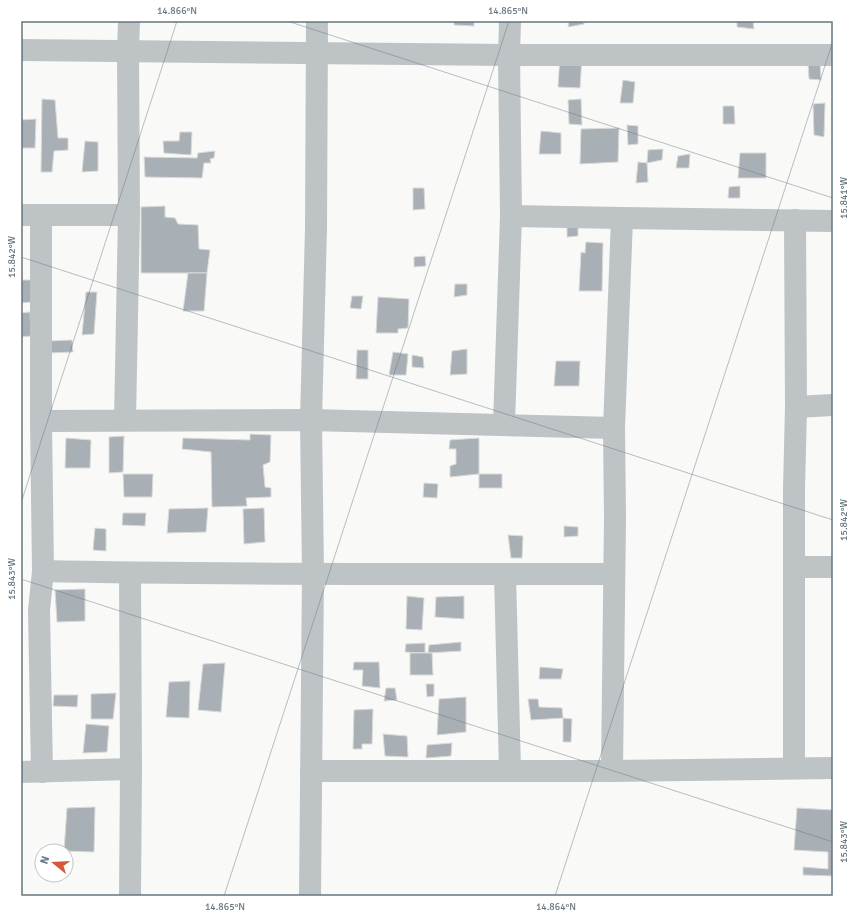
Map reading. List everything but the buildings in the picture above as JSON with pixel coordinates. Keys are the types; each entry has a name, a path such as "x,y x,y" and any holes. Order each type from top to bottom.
{"street":[{"path":"125,420 130,215 129,21"},
{"path":"310,896 313,574 310,420 316,228 317,21"},
{"path":"504,424 511,216 510,21"},
{"path":"21,50 509,55 833,55"},
{"path":"130,215 31,215 41,421 43,571 30,610 31,772 131,769"},
{"path":"511,216 833,221"},
{"path":"612,771 615,517 614,428 622,218"},
{"path":"794,768 794,489 796,407 795,220"},
{"path":"796,407 833,405"},
{"path":"41,421 310,420 614,428"},
{"path":"794,567 833,567"},
{"path":"43,571 313,574 614,574"},
{"path":"130,573 130,896"},
{"path":"505,574 510,771"},
{"path":"311,771 612,771 833,768"}]}
